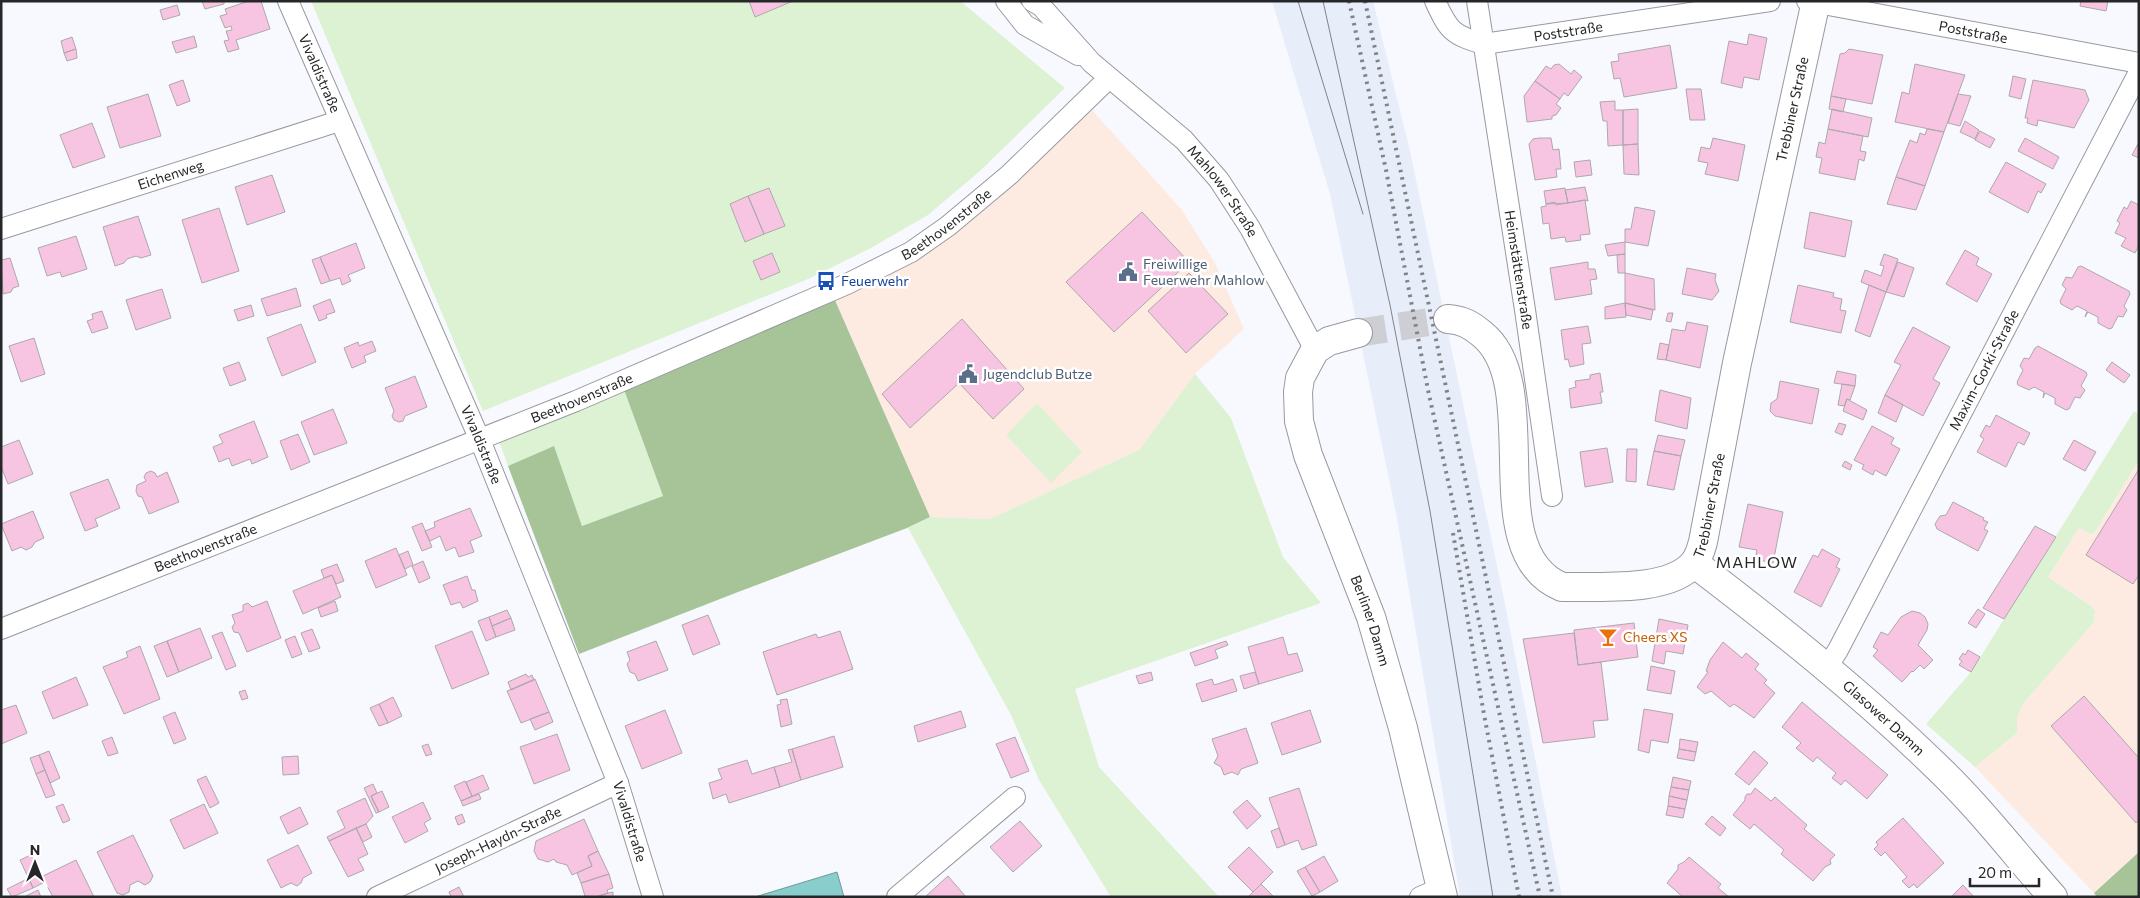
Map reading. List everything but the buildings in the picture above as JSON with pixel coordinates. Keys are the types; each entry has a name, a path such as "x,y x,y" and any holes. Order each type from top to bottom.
{"main road":[{"name":"Trebbiner Straße","path":"1448,319 1468,323 1486,336 1494,345 1506,374 1512,405 1520,534 1533,564 1551,583 1562,587 1642,585 1670,579 1682,573 1694,563 1703,542 1737,363 1813,2"},
{"path":"1315,350 1329,341 1358,333"},
{"name":"Berliner Damm","path":"1315,350 1300,378 1298,392 1299,420 1308,456 1371,617 1403,728 1435,894"},
{"name":"Glasower Damm","path":"1694,563 1827,667 1937,767 1971,801 2053,897"}],"street":[{"name":"Vivaldistraße","path":"288,1 480,440 618,783 654,897"},
{"name":"Mahlower Straße","path":"1006,1 1024,25 1092,63"},
{"name":"Mahlower Straße","path":"1032,1 1041,6 1092,63 1184,140 1220,180 1250,228 1315,350"},
{"path":"1435,1 1447,26 1465,39 1484,44"},
{"name":"Heimstättenstraße","path":"1477,1 1552,496"},
{"name":"Poststraße","path":"1484,44 1770,1"},
{"name":"Poststraße","path":"1813,2 2139,62"},
{"name":"Maxim-Gorki-Straße","path":"1827,667 1838,650 2139,72"},
{"name":"Beethovenstraße","path":"1,629 576,401 842,287 912,252 948,226 1009,175 1109,78"},
{"name":"Eichenweg","path":"1,229 339,121"},
{"name":"Joseph-Haydn-Straße","path":"377,897 618,783"},
{"path":"897,897 1014,798"}],"shaded area":[{"path":"1272,1 1373,1 1410,151 1505,604 1562,897 1460,897 1396,513 1330,194"},
{"path":"1091,109 1182,210 1215,263 1244,329 1195,374 1139,450 990,519 930,517 834,298"},
{"path":"2139,460 2139,852 2094,893 1975,767 2017,733 2017,718 2023,704 2094,622 2095,611 2091,606 2048,577 2079,528 2093,535"}],"green space":[{"path":"311,1 960,1 1065,88 980,171 928,215 869,249 808,279 483,411"},
{"path":"834,298 930,517 907,528 579,654 508,466 554,446 582,526 663,496 623,387"},
{"path":"1195,374 1231,418 1283,557 1321,603 1075,689 1099,767 1219,897 1111,897 1039,780 1011,715 908,528 930,517 990,519 1139,450"},
{"path":"623,387 663,496 582,526 554,447 508,466 497,436"},
{"path":"1037,403 1082,452 1051,483 1006,435"},
{"path":"2134,411 2139,414 2139,460 2093,535 2079,528 2048,577 2091,606 2095,611 2094,622 2023,704 2017,718 2017,733 1975,767 1926,724 1971,672"},
{"path":"2139,852 2139,897 2097,897 2094,893"}],"water":[{"path":"837,872 844,897 755,897"}],"tunnel":[{"path":"1358,333 1448,319"}],"tram line":[{"path":"1298,1 1363,214"},
{"path":"1323,1 1390,305 1430,511 1493,897"}],"railway":[{"path":"1349,1 1386,170 1428,390 1540,897"},
{"path":"1365,1 1553,897"},
{"path":"1453,533 1483,709 1519,897"}],"place":[{"name":"Freiwillige Feuerwehr Mahlow","path":"1128,272"},
{"name":"Feuerwehr","path":"826,281"},
{"name":"Jugendclub Butze","path":"968,374"},
{"name":"Cheers XS","path":"1608,637"}],"district":[{"name":"MAHLOW","path":"1757,562"}]}
